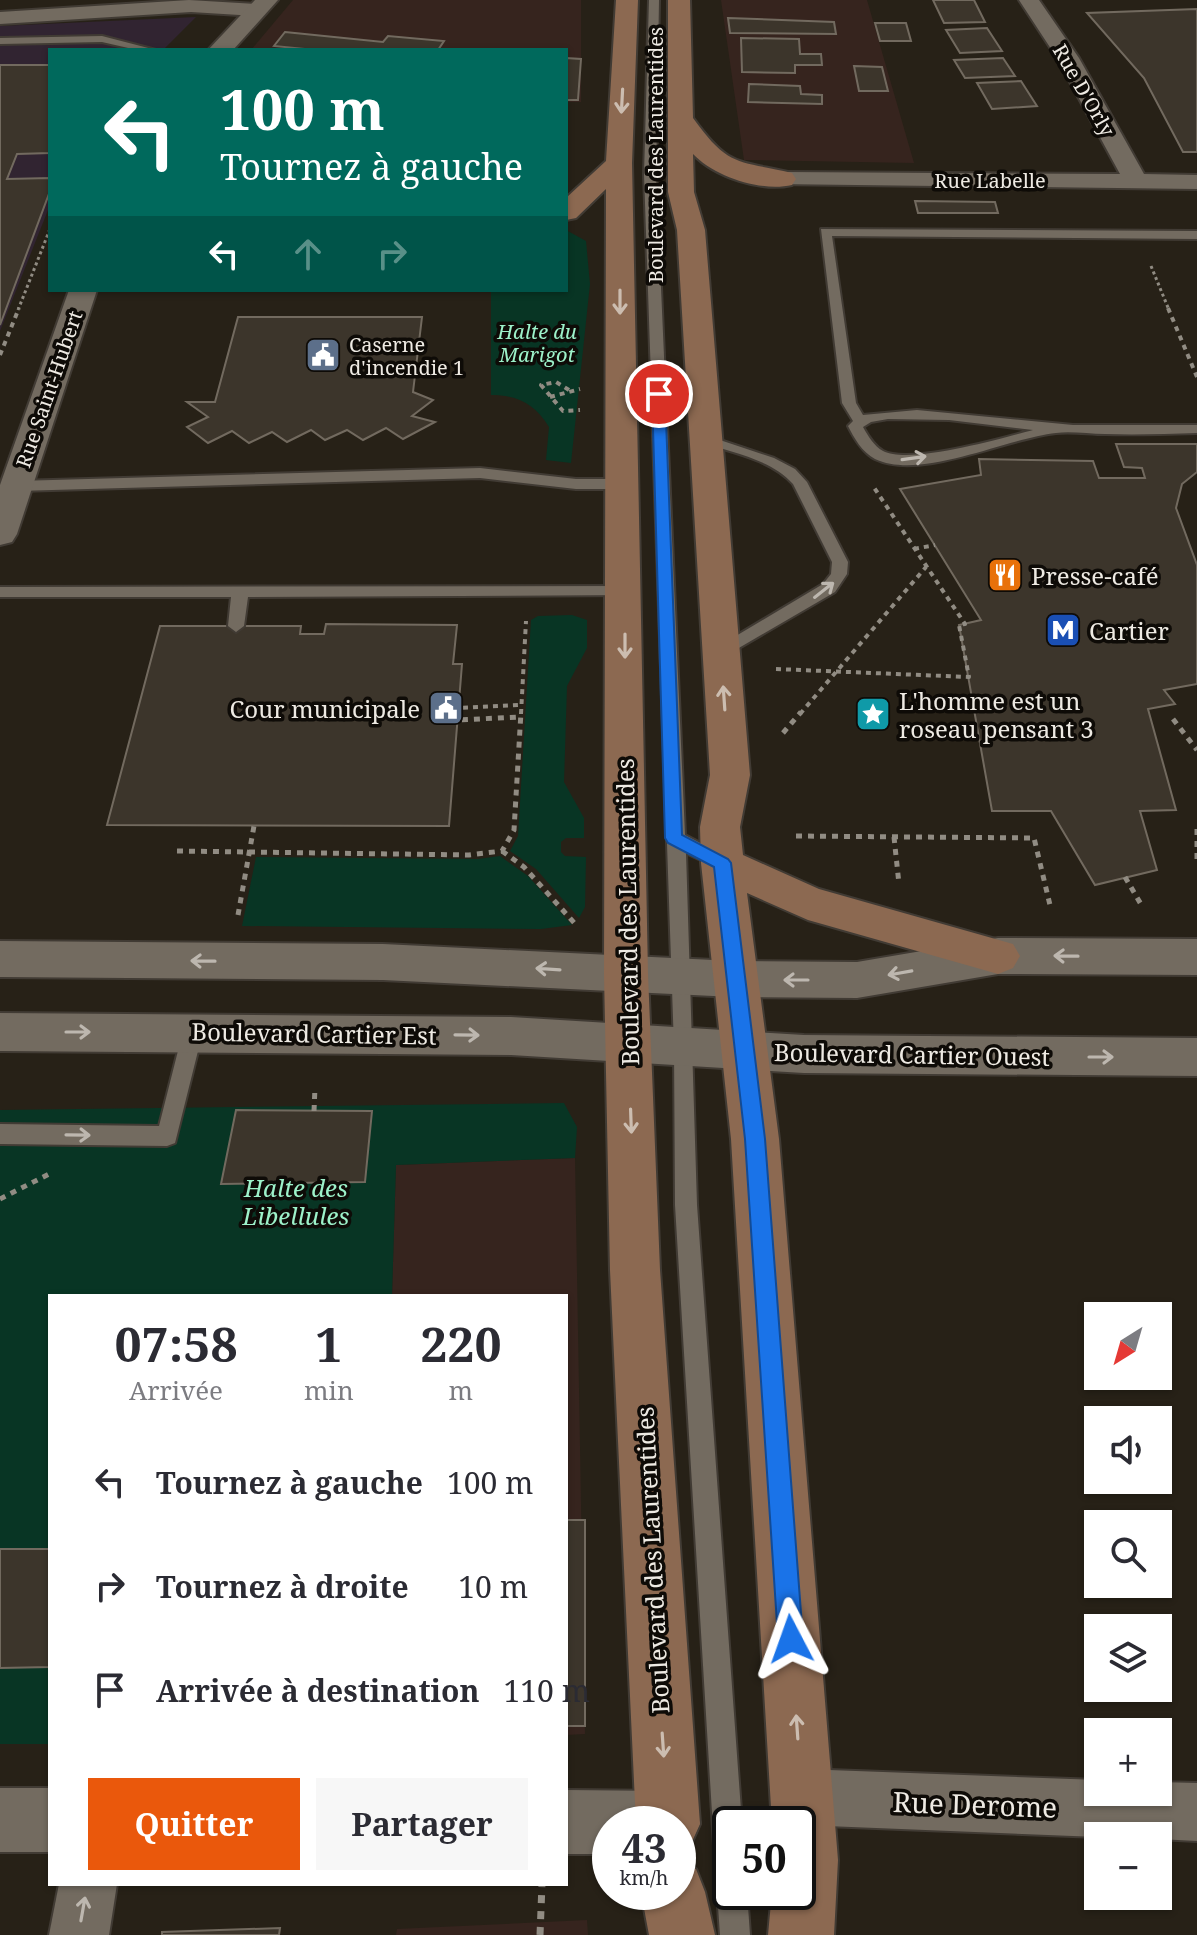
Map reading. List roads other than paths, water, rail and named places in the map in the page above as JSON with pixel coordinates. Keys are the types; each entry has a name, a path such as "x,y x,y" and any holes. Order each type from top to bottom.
{"main road":[{"name":"Boulevard des Laurentides","path":"627,0 619,163 627,1044 635,1270 667,1806"},
{"name":"Boulevard des Laurentides","path":"679,0 681,192 691,230 730,775 720,827 722,863 755,1139 806,1860 801,1935"},
{"path":"679,116 716,163 743,173 783,179"},
{"path":"568,210 619,163"},
{"path":"691,230 717,200 783,179"},
{"path":"722,863 808,903 998,956"},
{"path":"677,1910 682,1935"}],"street":[{"name":"Rue D'Orly","path":"1029,0 1068,58 1136,181"},
{"path":"0,18 191,6 262,5"},
{"path":"222,48 262,5"},
{"name":"Rue Labelle","path":"783,179 1197,182"},
{"name":"Rue Saint-Hubert","path":"1,530 82,292"},
{"path":"0,959 397,962 680,977 857,980 998,956 1197,957"},
{"name":"Boulevard Cartier Est","path":"0,1032 193,1031 511,1036 627,1044"},
{"name":"Boulevard Cartier Ouest","path":"627,1044 743,1051 1197,1057"},
{"name":"Rue Derome","path":"802,1797 1197,1812"},
{"path":"0,1820 48,1820"},
{"path":"568,1822 592,1822"},
{"path":"79,1935 88,1886"}],"lane":[{"name":"Boulevard des Laurentides","path":"654,0 650,174 684,1047 686,1205 726,1806"},
{"path":"0,41 102,39 142,48"},
{"path":"860,420 849,403 825,232 1197,235"},
{"path":"1056,428 981,448 900,460 882,457 872,450 855,426 860,420 876,416 960,416 1056,428 1197,429"},
{"path":"705,439 769,461 795,478 839,556 841,566 838,578 829,588 720,653"},
{"path":"17,486 480,473 576,484 621,484"},
{"path":"0,592 625,591"},
{"path":"236,626 240,592"},
{"name":"Boulevard des Laurentides","path":"674,838 722,863"},
{"path":"0,1134 167,1136 193,1031"},
{"path":"733,1910 735,1935"}],"place":[{"name":"Caserne d'incendie 1","path":"323,355"},
{"name":"Presse-café","path":"1005,575"},
{"name":"Cartier","path":"1063,630"},
{"name":"Cour municipale","path":"446,708"},
{"name":"L'homme est un roseau pensant 3","path":"873,714"}],"park label":[{"name":"Halte du Marigot","path":"537,342"},
{"name":"Halte des Libellules","path":"296,1201"}]}
